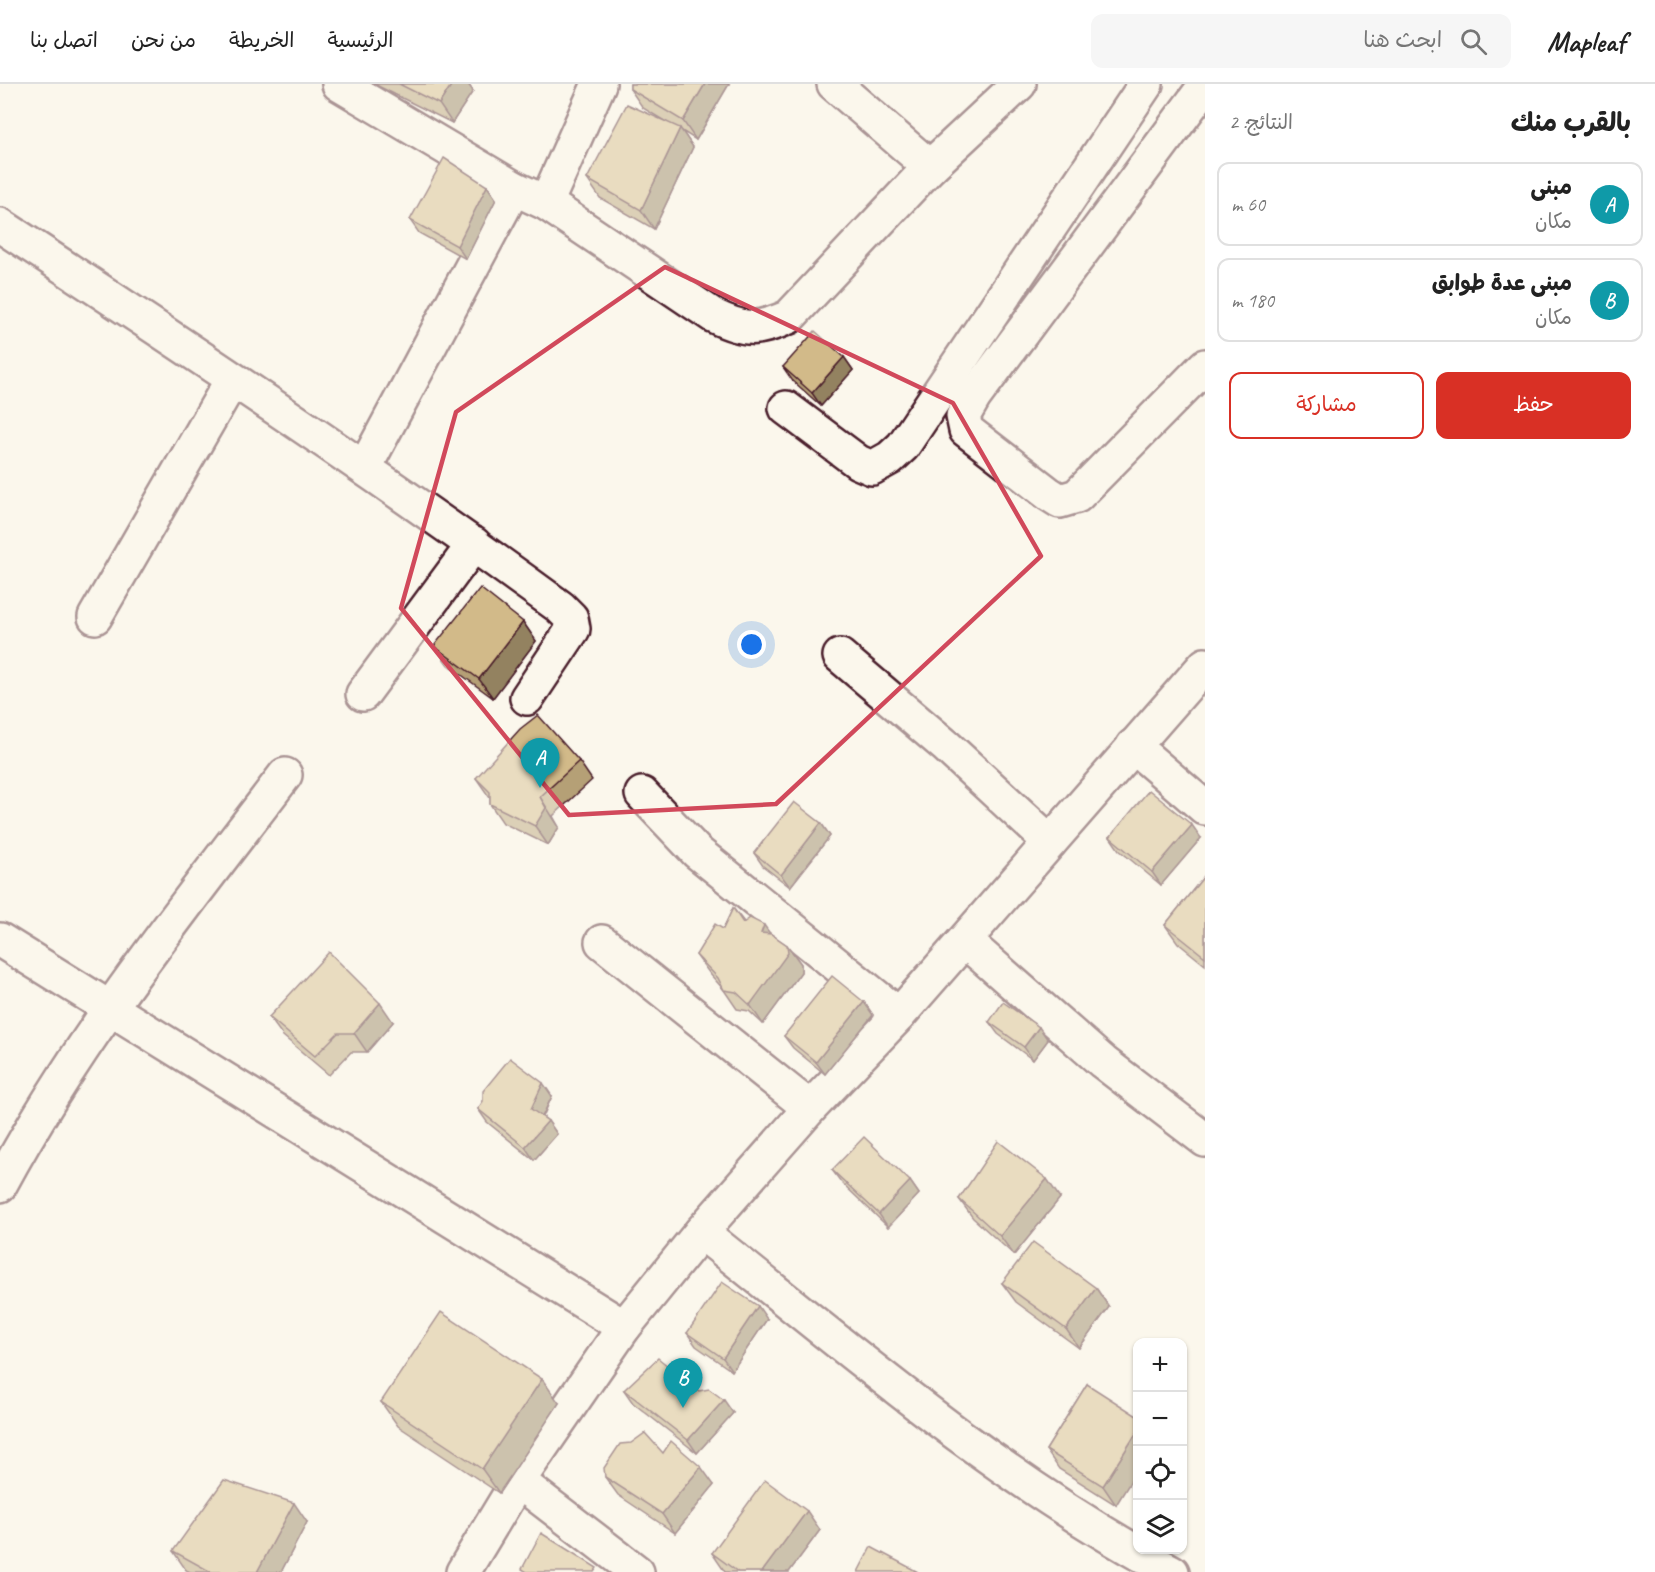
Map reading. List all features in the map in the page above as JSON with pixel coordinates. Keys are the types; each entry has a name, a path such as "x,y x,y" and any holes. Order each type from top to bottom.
{"street":[{"path":"339,84 514,188 546,202 714,316 738,328 765,328 789,317 930,167 1018,84"},
{"path":"546,202 599,84"},
{"path":"834,84 930,167"},
{"path":"786,408 858,462 872,468 890,458 903,446 1146,84"},
{"path":"1205,86 974,397 963,416 966,430 1060,501 1077,496 1205,366"},
{"path":"365,467 514,188"},
{"path":"0,225 365,467 560,607 571,618 573,629 527,698"},
{"path":"95,616 232,380"},
{"path":"363,694 474,544"},
{"path":"840,656 945,746 1050,842"},
{"path":"463,1572 518,1481 624,1327 701,1232 810,1108 899,1015 965,941 1205,665"},
{"path":"1133,746 1205,808"},
{"path":"0,1185 65,1073 108,1007 285,775"},
{"path":"642,794 698,852 899,1015"},
{"path":"0,940 624,1327"},
{"path":"965,941 1103,1062 1205,1140"},
{"path":"602,942 810,1108"},
{"path":"701,1232 936,1418 1118,1543 1172,1572"},
{"path":"518,1481 637,1572"}],"highlighted area":[{"path":"665,267 953,403 1041,556 776,804 569,815 401,608 456,412"}],"building":[{"path":"399,84 452,84 439,104"},
{"path":"630,84 705,84 683,121 630,89"},
{"path":"627,104 680,128 641,210 587,179"},
{"path":"444,158 487,186 457,246 410,220"},
{"path":"815,331 844,357 812,393 783,367"},
{"path":"480,588 523,622 479,679 434,646"},
{"path":"538,715 579,761 540,797 546,808 535,826 490,804 490,792 476,778 520,729"},
{"path":"1149,790 1192,825 1152,872 1110,837"},
{"path":"794,802 821,823 781,875 754,853"},
{"path":"1205,875 1205,957 1165,925"},
{"path":"733,908 743,923 750,918 764,925 761,933 771,934 787,945 788,953 750,1005 736,992 724,990 718,978 696,955 715,924 723,929"},
{"path":"329,952 380,1003 354,1033 338,1033 315,1056 269,1017"},
{"path":"832,976 864,1002 816,1062 784,1036"},
{"path":"1003,1002 1039,1027 1024,1047 989,1022"},
{"path":"510,1058 543,1083 531,1109 548,1121 525,1147 478,1109 483,1101 483,1091"},
{"path":"864,1137 910,1181 879,1214 832,1170"},
{"path":"998,1141 1047,1179 1000,1236 959,1199"},
{"path":"1033,1242 1096,1288 1066,1329 1002,1283"},
{"path":"722,1282 758,1306 723,1358 687,1333"},
{"path":"441,1312 542,1379 482,1469 381,1402"},
{"path":"658,1358 699,1391 709,1389 724,1400 688,1440 624,1390"},
{"path":"1087,1384 1133,1413 1133,1438 1103,1486 1046,1450"},
{"path":"645,1433 663,1453 671,1441 701,1467 662,1514 605,1477 604,1468 620,1444 631,1443"},
{"path":"224,1480 294,1503 257,1572 211,1572 173,1551"},
{"path":"765,1480 807,1511 762,1572 738,1572 712,1553"},
{"path":"541,1533 597,1568 594,1572 527,1572 522,1569"},
{"path":"871,1547 918,1572 858,1572"}],"place":[{"name":"مبنى","path":"540,788"},
{"name":"مبنى عدة طوابق","path":"683,1408"}]}
